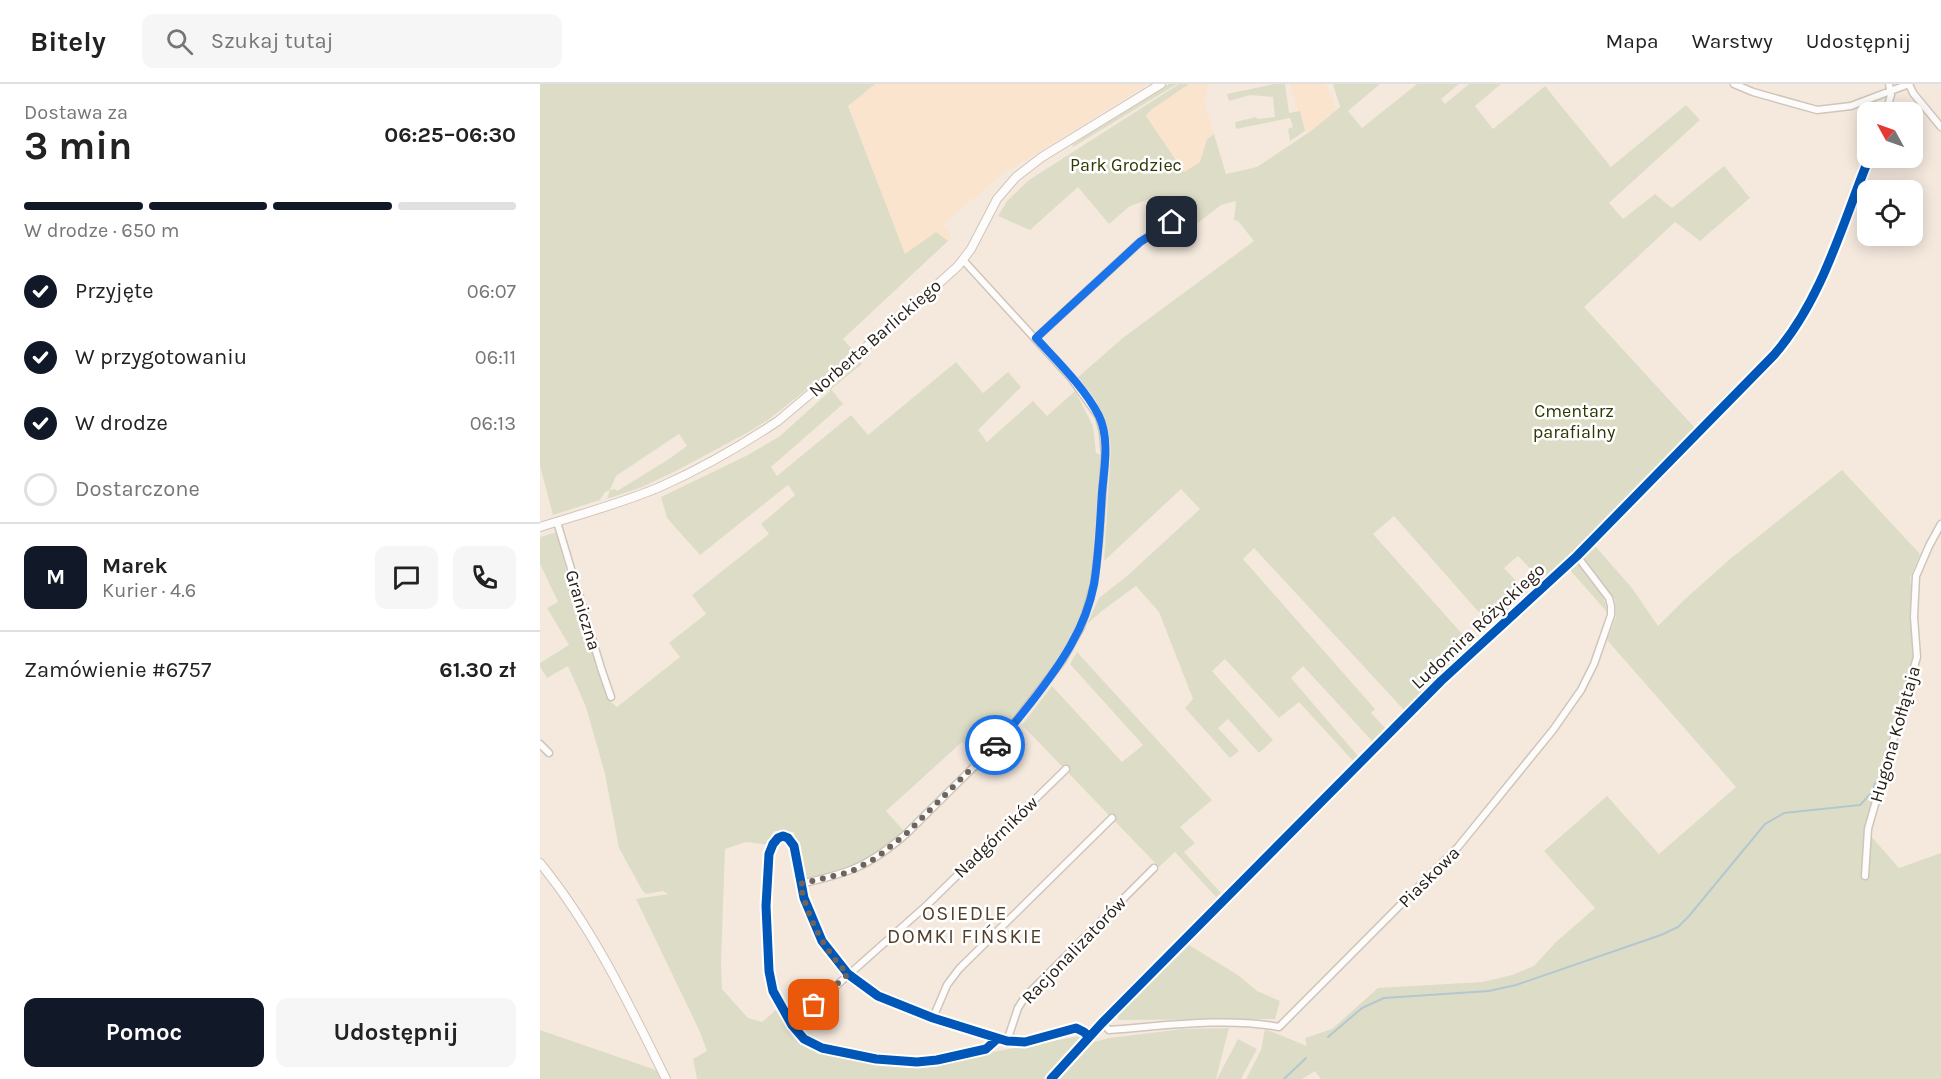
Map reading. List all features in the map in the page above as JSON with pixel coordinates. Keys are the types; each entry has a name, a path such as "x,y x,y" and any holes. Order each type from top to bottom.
{"street":[{"name":"Norberta Barlickiego","path":"540,527 663,486 758,435 778,421 897,320 963,260 998,199 1016,177 1042,157 1161,84"},
{"path":"1734,84 1753,92 1818,110 1851,106 1890,88 1909,84 1913,93 1941,127"},
{"name":"Ludomira Różyckiego","path":"1051,1079 1102,1023 1441,681 1577,556 1785,342 1818,288 1865,168"},
{"path":"1036,338 1140,242 1172,222"},
{"path":"800,884 850,872 876,858 906,834 1009,730 1062,661 1081,627 1094,584 1105,455 1099,417 1089,400 1036,338 963,260"},
{"name":"Graniczna","path":"557,522 611,697"},
{"name":"Hugona Kołłątaja","path":"1865,876 1868,829 1917,657 1914,617 1916,576 1941,524"},
{"name":"Piaskowa","path":"1102,1023 1109,1030 1190,1024 1258,1023 1279,1027 1468,837 1553,730 1581,690 1611,615 1611,606 1609,598 1577,556"},
{"path":"540,744 549,753"},
{"name":"Nadgórników","path":"792,1025 927,906 1066,769"},
{"path":"933,1018 947,985 959,969 1112,818"},
{"path":"997,1039 986,1049 938,1060 917,1062 876,1059 822,1048 804,1039 792,1025 774,991 769,971 766,906 769,854 778,838 783,836 788,838 794,846 800,884 810,915 822,941 848,974 878,996 933,1018 1007,1041 1025,1042 1076,1028 1089,1037"},
{"path":"540,863 614,973 666,1079"},
{"name":"Racjonalizatorów","path":"1007,1041 1018,1008 1025,997 1154,868"}],"shaded area":[{"path":"875,84 1148,84 1005,172 970,200 944,225 951,234 948,241 936,232 905,255 848,105"},
{"path":"1189,84 1209,84 1204,101 1214,134 1207,139 1200,162 1184,172 1146,116 1151,110"},
{"path":"1289,84 1326,84 1337,109 1311,131 1305,131"}],"green space":[{"path":"540,84 875,84 848,106 905,254 936,232 948,241 843,339 852,349 851,352 768,420 642,487 607,499 610,490 605,492 600,500 553,515 540,466","holes":["679,434 687,446 617,491 610,490 616,476"]},
{"path":"1169,84 1177,84 1073,147 1072,145 1082,138"},
{"path":"1179,84 1189,84 1151,110 1146,116 1184,172 1200,162 1207,139 1214,134 1226,174 1257,167 1311,131 1340,107 1333,84 1380,84 1348,111 1362,128 1417,84 1459,84 1441,99 1445,104 1469,84 1501,84 1475,106 1493,129 1545,86 1611,167 1686,105 1700,120 1609,203 1623,219 1655,194 1672,208 1724,166 1750,198 1700,241 1675,222 1584,307 1695,428 1574,551 1541,580 1518,556 1504,568 1526,592 1490,625 1394,516 1373,534 1472,645 1404,710 1254,548 1243,559 1375,709 1371,713 1385,728 1372,741 1303,666 1291,678 1358,756 1353,761 1299,702 1279,718 1225,659 1212,671 1273,740 1259,753 1228,719 1218,728 1239,751 1230,758 1185,708 1193,699 1159,612 1136,586 1087,624 1099,598 1127,576 1200,509 1181,489 1104,561 1111,447 1107,427 1095,399 1078,377 1124,337 1254,241 1238,221 1234,220 1236,201 1221,205 1195,225 1180,233 1150,199 1130,206 1109,224 1078,187 1030,230 998,216 1007,201 1029,180"},
{"path":"1274,84 1285,84 1289,113 1300,111 1305,131 1290,141 1288,129 1293,127 1290,118 1236,129 1235,122 1256,117 1258,119 1275,117 1273,97 1250,95 1229,101 1227,94"},
{"path":"860,362 862,364 831,389 843,404 771,467 777,476 851,415 868,435 956,362 983,393 1008,372 1021,387 978,430 987,442 1033,401 1047,416 1075,391 1093,426 1096,453 1102,455 1090,583 1073,632 1047,678 1032,699 979,758 962,742 886,811 905,832 881,850 848,869 806,880 802,876 794,832 774,831 769,845 746,842 725,849 722,989 748,1018 762,1022 778,1008 791,1031 802,1042 826,1052 874,1062 916,1066 1085,1035 1044,1079 697,1079 693,1059 707,1051 636,899 668,894 663,891 646,894 619,848 605,774 586,707 568,666 547,678 540,667 540,663 569,645 547,608 558,602 540,564 540,537 557,532 569,582 611,702 617,707 680,657 669,643 706,614 692,595 769,534 761,524 795,495 788,485 700,555 667,518 661,497 748,455 780,436"},
{"path":"1842,470 1920,554 1910,578 1919,635 1919,668 1900,722 1870,835 1899,868 1941,853 1941,1079 1321,1079 1315,1071 1302,1079 1246,1079 1261,1050 1265,1029 1307,1046 1305,1038 1332,1029 1378,988 1482,982 1512,975 1534,966 1556,942 1595,908 1544,851 1607,796 1659,854 1736,787 1607,640 1616,617 1615,600 1584,558 1596,547 1632,588 1658,626 1730,559"},
{"path":"1577,563 1596,585 1607,612 1570,570"},
{"path":"1077,652 1212,800 1180,827 1195,843 1184,852 1221,893 1216,897 1175,852 1159,867 1022,725 1052,686 1122,762 1143,745 1070,664"},
{"path":"1189,945 1238,975 1257,991 1280,1001 1275,1019 1119,1020 1117,1016"},
{"path":"1229,1028 1216,1079 1059,1079 1094,1042 1183,1029"},
{"path":"540,1030 656,1070 663,1079 540,1079"},
{"path":"1238,1039 1257,1049 1241,1079 1217,1079"}],"waterway":[{"path":"1328,1037 1362,1008 1384,998 1489,991 1516,985 1661,935 1678,927 1689,916 1765,824 1784,813 1860,805 1873,791 1875,783"},
{"path":"1284,1079 1306,1058"}],"cycle path":[{"path":"1051,1079 1102,1023 1441,681 1577,556 1774,355 1791,333 1818,286 1865,168"},
{"path":"997,1039 986,1049 917,1062 876,1059 822,1048 804,1039 792,1025 773,991 769,971 766,906 769,854 778,838 783,836 788,838 794,846 804,898 822,941 848,974 878,996 933,1018 1007,1041 1025,1042 1076,1028 1089,1037"}],"way so far":[{"path":"814,1005 848,974 822,941 813,923 800,884 850,872 888,850 995,745"}],"district":[{"name":"OSIEDLE DOMKI FIŃSKIE","path":"965,924"}],"route":[{"path":"995,745 1062,661 1081,627 1094,584 1099,541 1105,455 1099,417 1089,400 1036,338 1140,242 1172,222"}],"park label":[{"name":"Park Grodziec","path":"1126,165"},
{"name":"Cmentarz parafialny","path":"1574,421"}]}
